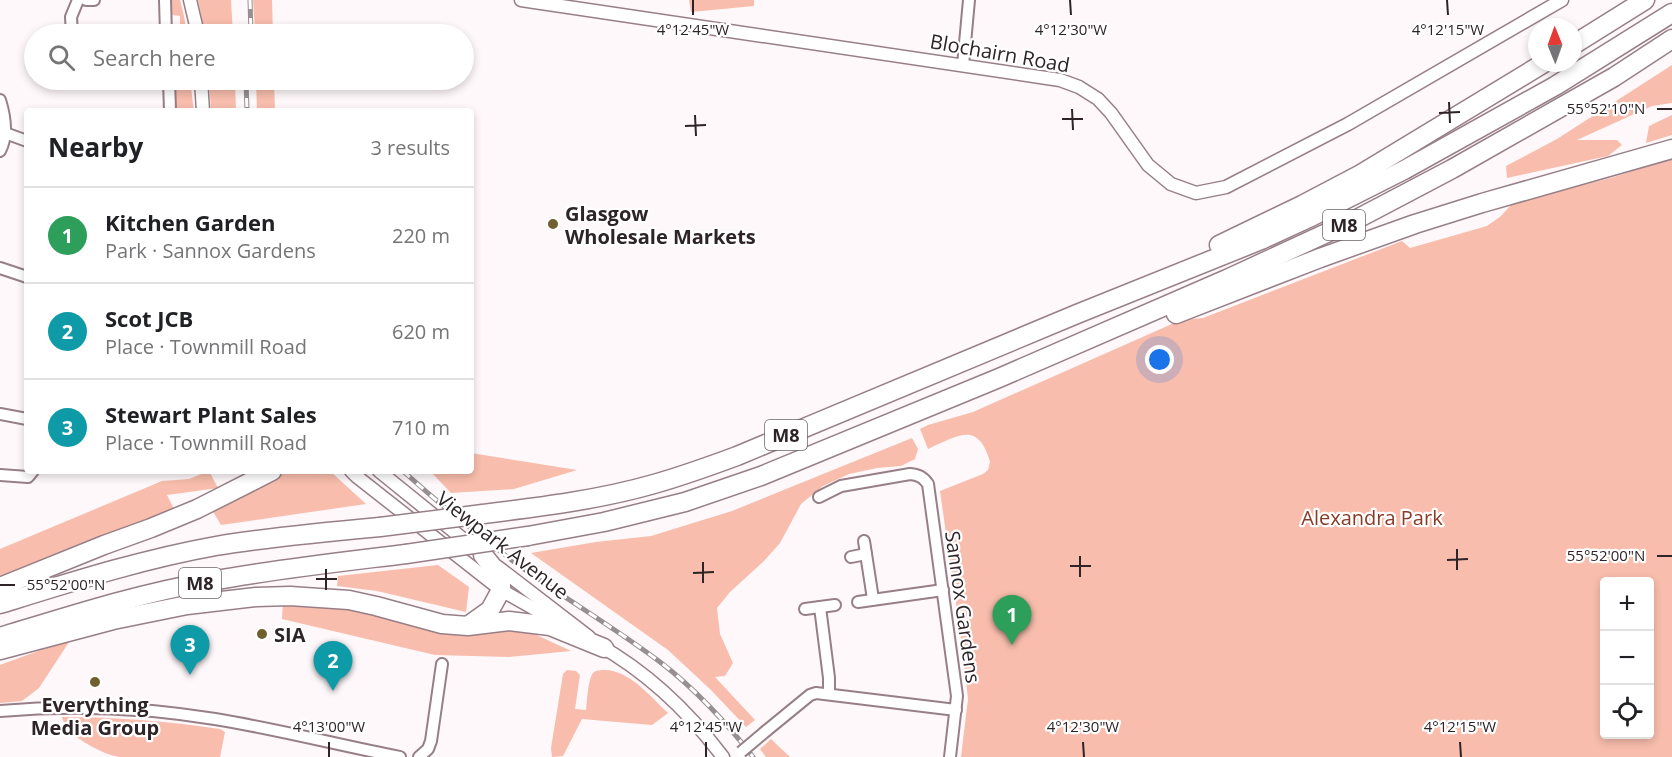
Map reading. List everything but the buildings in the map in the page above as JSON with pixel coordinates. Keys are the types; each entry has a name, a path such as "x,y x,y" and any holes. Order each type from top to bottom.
{"highway":[{"path":"1582,39 1645,0"},
{"name":"M8","path":"0,604 105,573 189,552 290,536 483,514 598,497 654,484 695,471 737,456 1261,240 1349,198 1477,130 1556,86 1672,13"},
{"name":"M8","path":"0,637 116,603 210,581 528,536 604,522 685,502 760,476 999,378 1275,258 1357,219 1528,127 1614,77 1672,39"},
{"path":"1077,314 1272,220 1361,174 1529,72"},
{"path":"999,378 1415,224 1672,149"},
{"path":"0,587 152,528 264,474"},
{"path":"468,626 490,610 501,590 501,577 483,555"},
{"path":"0,650 146,613 187,605 256,597 320,597 349,600 442,624 468,626 509,621 550,626 604,648"}],"street":[{"path":"71,24 71,17 78,0"},
{"path":"86,0 94,0"},
{"path":"165,0 165,22 178,22"},
{"path":"190,0 196,24"},
{"name":"Blochairn Road","path":"521,0 1060,80 1079,87 1098,99 1111,113 1148,165 1171,184 1196,193 1226,187 1348,124 1562,0"},
{"path":"963,65 969,0"},
{"path":"169,90 170,108"},
{"path":"202,90 203,108"},
{"path":"0,100 5,133 0,151"},
{"path":"5,133 24,140"},
{"path":"0,268 24,276"},
{"path":"0,414 24,418"},
{"path":"0,475 28,477 30,474"},
{"name":"Viewpark Avenue","path":"354,474 501,590 604,648"},
{"name":"Viewpark Avenue","path":"383,474 483,555 604,648 641,673 679,706 723,757"},
{"name":"Sannox Gardens","path":"819,497 840,486 910,474 918,475 928,484 957,696 950,757"},
{"path":"864,541 873,599"},
{"path":"851,556 866,555"},
{"path":"858,602 943,590"},
{"path":"805,609 835,605"},
{"path":"820,607 829,694"},
{"path":"419,757 428,749 431,741 442,664"},
{"path":"737,754 810,695 821,693 956,710"},
{"path":"0,711 56,707 206,718 260,727 400,757"}],"green space":[{"path":"169,0 180,0 185,24 180,24 180,16 170,13"},
{"path":"198,0 231,0 232,24 203,24"},
{"path":"253,0 272,0 273,24 254,24"},
{"path":"689,0 754,0 754,6 691,12"},
{"path":"1672,65 1672,103 1652,106 1577,140 1617,140 1622,145 1608,156 1507,178 1506,166 1557,139"},
{"path":"174,90 191,90 194,108 175,108"},
{"path":"210,90 235,90 236,108 211,108"},
{"path":"256,90 274,90 275,108 257,108"},
{"path":"1672,115 1672,135 1646,143 1649,126"},
{"name":"Alexandra Park","path":"1672,158 1672,757 961,757 968,699 940,491 983,474 988,470 990,462 985,449 973,436 958,436 928,449 920,429 973,412 1181,320 1203,318 1402,241 1410,248 1487,226 1511,205 1614,177"},
{"path":"912,438 918,449 915,459 901,466 849,474 823,486 801,504 780,543 730,592 717,608 720,634 733,663 725,676 715,677 755,720 746,727 668,650 531,553 651,536 732,511"},
{"path":"474,453 577,470 514,489 451,493 433,474 474,474"},
{"path":"202,474 211,474 218,488 167,495 174,509 102,540 0,578 0,549 162,481 189,479"},
{"path":"278,474 333,474 366,504 221,525 211,508 264,483"},
{"path":"438,565 469,587 466,612 377,591 337,586 338,576"},
{"path":"283,602 302,602 366,612 443,632 526,630 571,651 509,657 435,655 282,619"},
{"path":"71,639 39,688 22,701 0,703 0,665"},
{"path":"567,670 576,671 580,675 575,709 586,710 591,676 595,671 602,670 612,671 630,679 668,713 652,725 582,719 563,756 552,757 551,748 563,674"},
{"path":"62,717 161,722 220,729 225,732 220,757 119,757 98,750 66,730"},
{"path":"771,739 790,757 766,757 760,749"}],"railway":[{"path":"250,0 251,24"},
{"path":"246,90 247,108"},
{"path":"406,474 514,562 660,662 710,706 753,757"}],"place":[{"name":"Glasgow Wholesale Markets","path":"553,224"},
{"name":"SIA","path":"262,634"},
{"name":"Kitchen Garden","path":"1012,645"},
{"name":"Stewart Plant Sales","path":"190,675"},
{"name":"Everything Media Group","path":"95,682"},
{"name":"Scot JCB","path":"333,691"}]}
